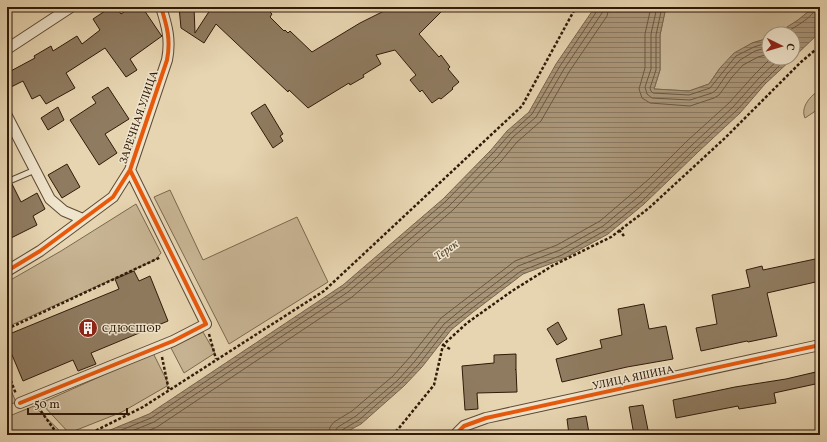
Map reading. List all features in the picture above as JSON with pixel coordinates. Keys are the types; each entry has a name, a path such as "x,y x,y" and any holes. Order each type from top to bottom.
{"street":[{"path":"7,49 71,7"},
{"name":"ЗАРЕЧНАЯ УЛИЦА","path":"7,271 40,251 113,197 130,170 170,47 161,7"},
{"path":"7,116 50,199 64,211 83,219"},
{"path":"20,403 160,347 206,324 130,170"},
{"name":"УЛИЦА ЯШИНА","path":"454,435 464,426 486,418 820,345"}],"lane":[{"path":"7,182 35,170"}],"path":[{"path":"87,435 143,407 324,291 522,106 576,7"},
{"path":"392,435 434,385 443,345 467,323 512,291 552,266 611,237 649,208 725,138 801,62 820,46"},
{"path":"619,230 624,236"},
{"path":"7,329 155,261 170,251"},
{"path":"206,324 216,359"},
{"path":"443,345 450,349"},
{"path":"160,347 169,391"},
{"path":"7,371 20,403"},
{"path":"32,398 58,435"}],"shaded area":[{"path":"666,7 814,7 790,26 761,26 761,40 752,43 720,68 709,84 689,91 654,89 660,70 660,35"},
{"path":"820,90 820,108 805,118 804,110 807,102"},
{"path":"170,190 203,260 297,217 328,282 229,344 154,197"},
{"path":"136,204 161,253 155,260 7,327 7,282 61,251"},
{"path":"203,332 215,353 184,373 171,348"},
{"path":"153,353 168,383 167,386 122,412 69,433 41,403"},
{"path":"7,381 16,402 7,406"},
{"path":"34,406 64,435 7,435 7,417"}],"water":[{"name":"Терек","path":"595,7 666,7 660,35 660,70 654,89 689,91 709,84 720,68 734,53 752,43 761,40 761,66 784,66 765,84 740,113 644,204 608,234 563,259 523,274 451,330 422,367 404,386 361,424 341,435 98,435 149,414 343,285 443,199 491,150 507,131 529,112 556,64"},
{"path":"814,7 820,7 820,32 801,50 801,26 789,26"}],"building":[{"path":"111,7 116,7 121,14 131,7 142,7 162,36 130,59 137,70 126,77 105,48 66,73 75,88 46,104 40,95 32,99 23,81 7,89 7,73 35,58 34,56 51,46 53,51 77,36 82,44 100,30 93,19"},
{"path":"179,7 194,7 195,33 212,7 265,7 272,14 270,17 284,31 285,30 288,33 290,31 312,52 360,23 392,7 446,7 419,34 439,57 441,55 450,67 448,69 459,82 441,99 439,98 432,103 422,90 420,92 410,80 416,75 395,50 376,55 381,64 363,75 364,77 350,85 349,83 308,108 289,90 288,92 216,24 204,43 181,28"},
{"path":"108,87 129,119 105,134 117,153 99,165 70,120 96,103 92,97"},
{"path":"265,104 283,134 280,136 283,141 273,148 251,113"},
{"path":"58,107 64,120 48,130 41,118"},
{"path":"67,164 80,187 62,198 48,175"},
{"path":"12,184 21,202 37,193 45,209 33,216 37,225 7,240 7,186"},
{"path":"820,258 820,281 767,293 777,336 701,351 696,328 717,324 712,295 750,287 746,270 762,266 763,270"},
{"name":"СДЮСШОР","path":"134,271 139,281 150,276 168,321 91,353 96,364 78,371 73,360 23,381 7,343 7,335 119,289 115,279"},
{"path":"644,304 649,329 666,326 673,359 627,367 562,382 556,359 602,348 600,340 622,335 618,309"},
{"path":"558,322 567,339 557,345 547,329"},
{"path":"516,354 517,392 477,393 478,409 465,410 462,366 494,363 494,355"},
{"path":"820,371 820,383 774,393 776,403 739,409 738,406 676,418 673,400 735,387 786,379"},
{"path":"643,405 649,435 634,435 629,407"},
{"path":"586,416 589,433 569,435 567,419"}],"cycle path":[{"path":"7,271 40,251 113,197 130,170 167,60 169,46 168,33 161,7"},
{"path":"20,403 173,341 206,324 130,170"},
{"path":"455,435 464,426 486,418 820,345"}],"place":[{"name":"СДЮСШОР","path":"88,328"}]}
